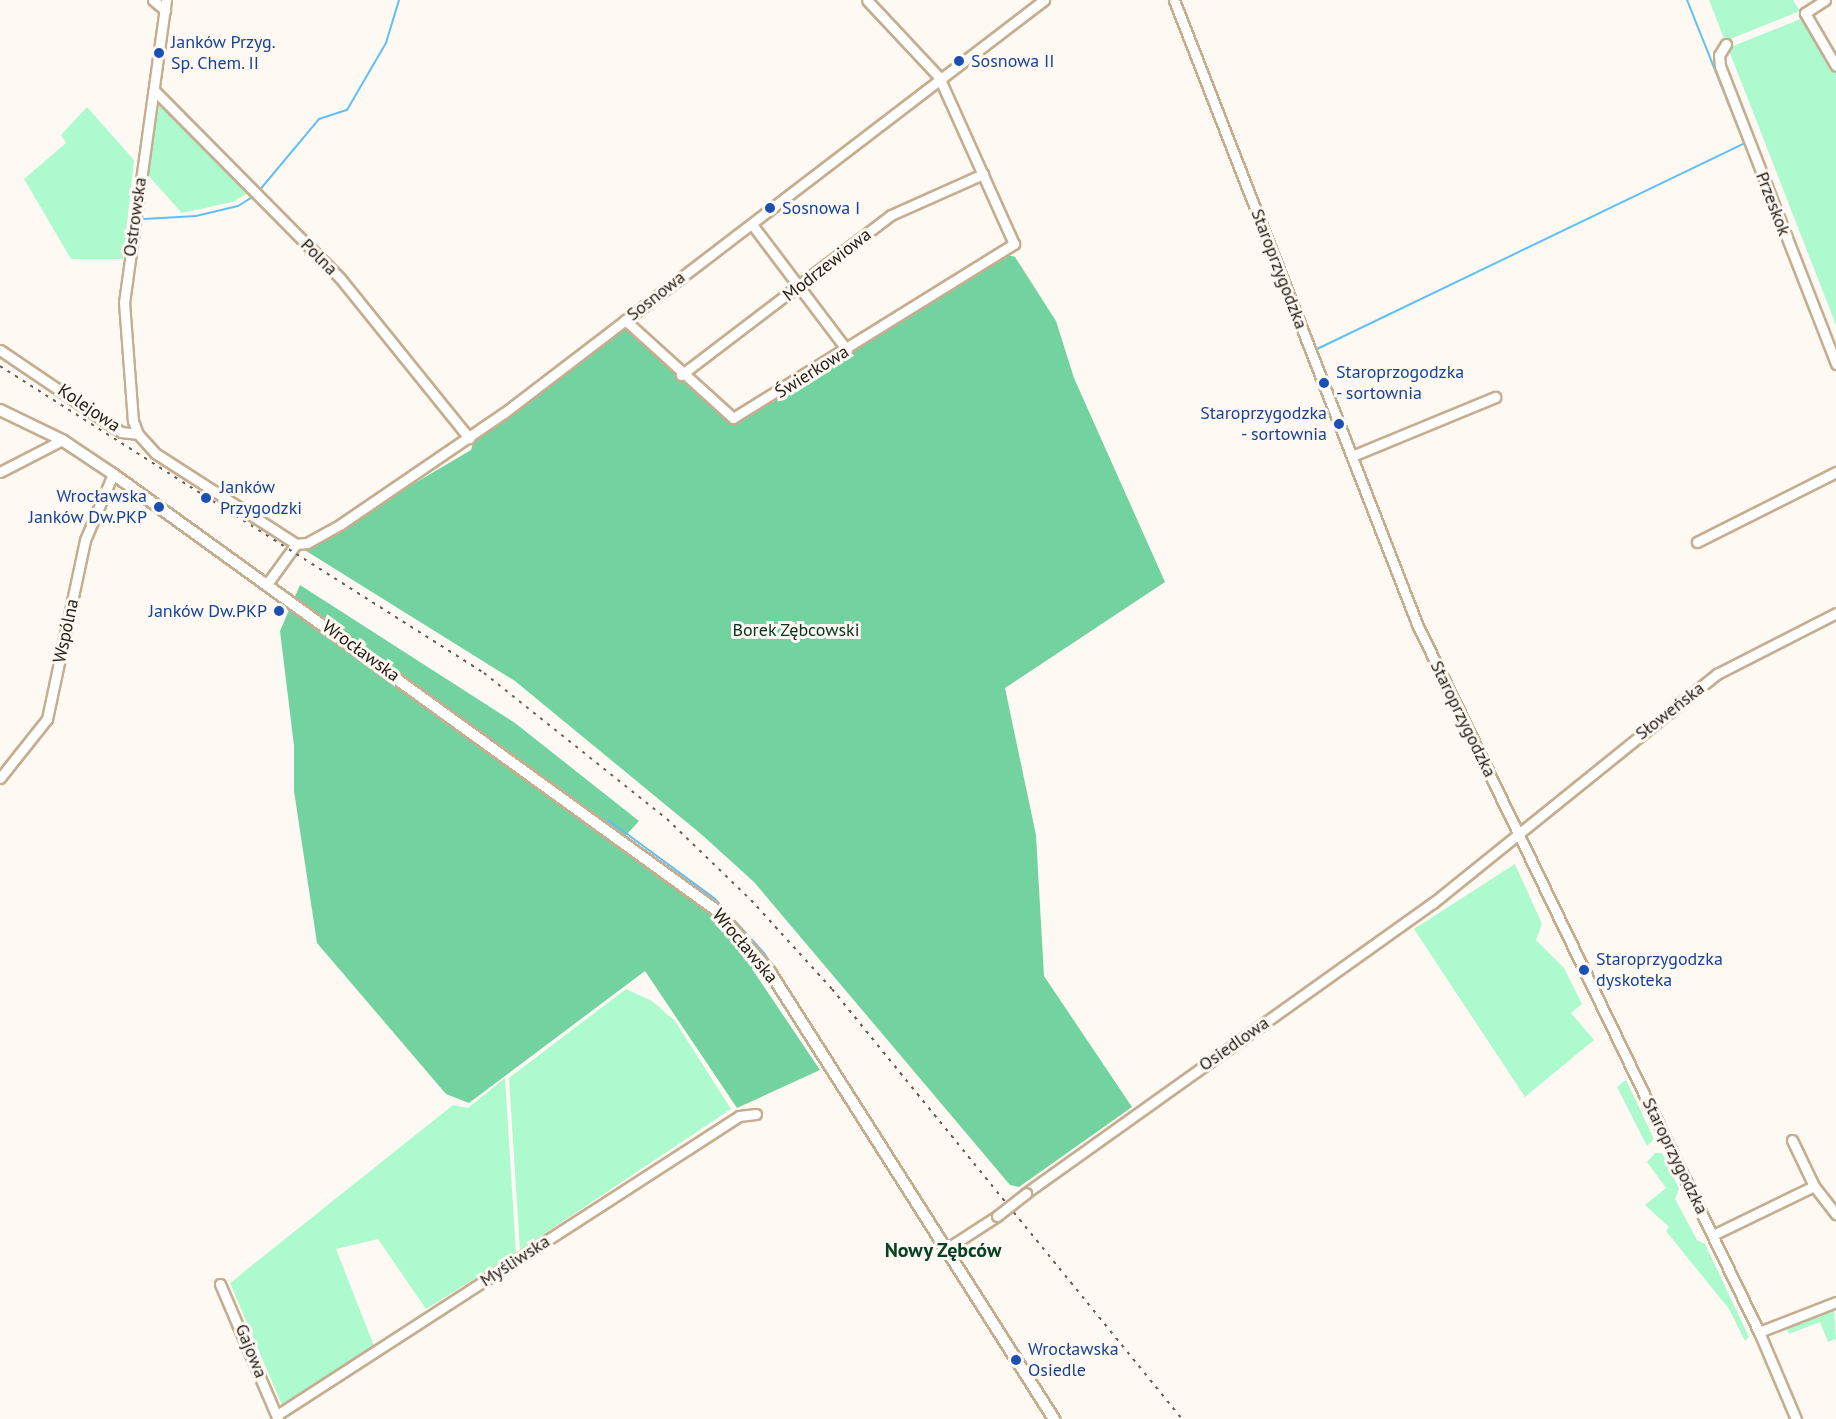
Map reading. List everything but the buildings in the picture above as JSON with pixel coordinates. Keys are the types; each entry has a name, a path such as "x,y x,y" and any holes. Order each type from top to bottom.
{"main road":[{"path":"0,410 62,440 113,474"},
{"name":"Wrocławska","path":"113,474 716,910 770,972 1054,1419"}],"street":[{"path":"153,0 165,10"},
{"name":"Ostrowska","path":"138,434 132,412 124,303 166,0"},
{"path":"867,0 939,77 983,174"},
{"name":"Sosnowa","path":"296,544 307,543 341,524 469,438 939,77 1044,0"},
{"name":"Staroprzygodzka","path":"1174,0 1417,624 1713,1235 1759,1332 1796,1419"},
{"path":"1825,0 1805,13 1836,66"},
{"name":"Przeskok","path":"1726,44 1719,55 1720,66 1836,364"},
{"name":"Polna","path":"154,90 340,278 469,438"},
{"name":"Świerkowa","path":"625,320 681,375 733,418 848,350 1014,244 983,174"},
{"name":"Modrzewiowa","path":"681,375 799,288 891,215 983,174"},
{"path":"754,227 848,350"},
{"name":"Kolejowa","path":"0,350 121,432 138,434 155,453 296,544"},
{"path":"1352,456 1495,397"},
{"path":"0,472 62,440"},
{"path":"1697,542 1836,472"},
{"name":"Wspólna","path":"0,778 47,719 85,540 113,474"},
{"path":"267,584 296,544"},
{"name":"Słoweńska","path":"1518,832 1717,674 1836,613"},
{"name":"Osiedlowa","path":"946,1249 997,1216 1433,903 1518,832"},
{"name":"Myśliwska","path":"278,1417 739,1116 756,1114"},
{"path":"1792,1140 1814,1186 1836,1214"},
{"path":"1713,1235 1814,1186"},
{"name":"Gajowa","path":"220,1284 278,1417"},
{"path":"1759,1332 1836,1302"}],"green space":[{"path":"1709,0 1793,0 1800,11 1725,41"},
{"path":"1803,18 1836,72 1836,325 1728,48"},
{"path":"160,101 250,192 232,202 182,213 147,174"},
{"path":"87,107 134,160 123,259 71,259 24,179 66,143 61,135"},
{"name":"Borek Zębcowski","path":"1005,254 1015,257 1056,321 1074,378 1165,582 1005,688 1036,835 1044,976 1132,1107 1019,1187 1010,1185 754,882 701,834 515,681 303,549 471,450 474,440 625,327 733,423"},
{"path":"300,585 515,723 639,821 618,844 686,892 748,950 759,964 752,969 820,1070 737,1108 645,971 469,1103 446,1094 317,943 294,791 294,746 280,631"},
{"path":"1515,864 1542,924 1536,940 1564,968 1582,1004 1571,1013 1594,1040 1525,1097 1414,929"},
{"path":"626,989 652,1001 675,1021 731,1109 520,1250 509,1078"},
{"path":"505,1078 516,1253 426,1309 378,1239 336,1249 374,1346 282,1405 230,1283 453,1105 468,1108"},
{"path":"1626,1080 1654,1139 1647,1146 1617,1087"},
{"path":"1655,1153 1662,1153 1679,1189 1675,1199 1697,1240 1705,1244 1749,1337 1745,1341 1729,1309 1666,1231 1669,1227 1645,1205 1666,1188 1647,1162"},
{"path":"1834,1309 1836,1339 1828,1342 1820,1322 1789,1334 1786,1327"}],"waterway":[{"path":"258,192 319,119 347,110 386,43 399,0"},
{"path":"1687,0 1757,175"},
{"path":"1315,350 1745,143"},
{"path":"144,219 196,216 238,206 254,196"},
{"path":"1810,308 1813,317"},
{"path":"608,820 715,899 764,953 801,1010"},
{"path":"805,1016 813,1029"},
{"path":"817,1035 820,1040"},
{"path":"823,1046 833,1061"},
{"path":"838,1068 842,1074"},
{"path":"845,1079 853,1092"},
{"path":"863,1107 868,1116"},
{"path":"875,1127 883,1140"},
{"path":"888,1148 894,1156"},
{"path":"901,1169 908,1180"},
{"path":"914,1189 920,1197"},
{"path":"926,1207 933,1218"},
{"path":"938,1227 944,1236"},
{"path":"972,1280 978,1288"},
{"path":"983,1297 990,1308"},
{"path":"997,1318 1002,1327"},
{"path":"1021,1358 1061,1419"}],"railway":[{"path":"0,366 484,673 667,819 751,900 832,989 1182,1419"}],"place":[{"name":"Janków Przyg. Sp. Chem. II","path":"159,53"},
{"name":"Sosnowa II","path":"959,61"},
{"name":"Sosnowa I","path":"770,208"},
{"name":"Staroprzogodzka - sortownia","path":"1324,383"},
{"name":"Staroprzygodzka - sortownia","path":"1339,424"},
{"name":"Janków Przygodzki","path":"206,498"},
{"name":"Wrocławska Janków Dw.PKP","path":"159,507"},
{"name":"Janków Dw.PKP","path":"279,611"},
{"name":"Staroprzygodzka dyskoteka","path":"1584,970"},
{"name":"Wrocławska Osiedle","path":"1016,1360"}],"district":[{"name":"Nowy Zębców","path":"943,1250"}]}
